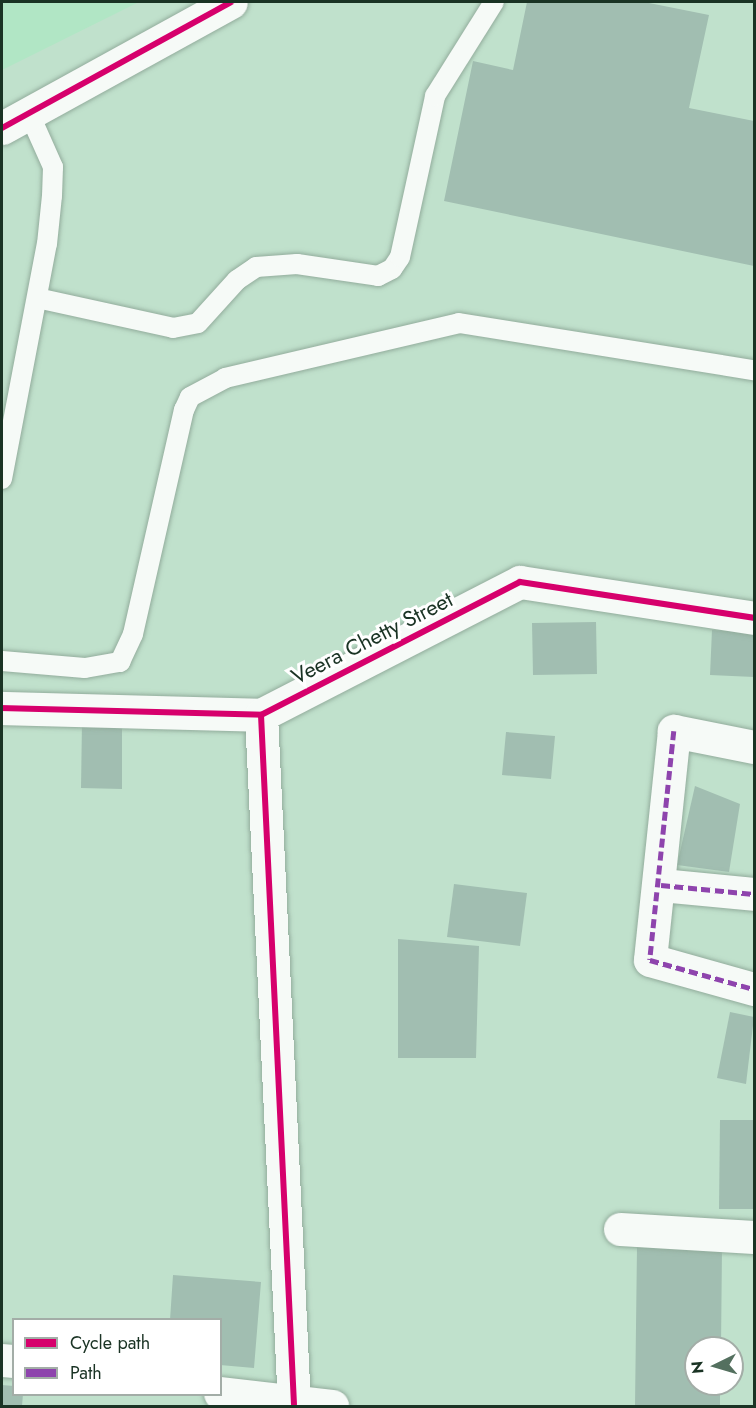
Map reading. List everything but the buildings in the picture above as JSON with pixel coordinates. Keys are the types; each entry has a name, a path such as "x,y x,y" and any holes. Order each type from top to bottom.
{"street":[{"path":"15,120 231,2"},
{"name":"Veera Chetty Street","path":"2,708 261,715 520,582 754,618"},
{"path":"261,715 294,1404"},
{"path":"754,747 674,731 661,885 650,960 754,988"},
{"path":"661,885 754,894"},
{"path":"620,1229 754,1237"},
{"path":"222,1393 332,1407"}],"lane":[{"path":"37,298 173,328 198,323 237,279 256,267 297,264 378,276 392,269 400,257 435,96 494,2"},
{"path":"2,478 47,244 52,167 15,120"},
{"path":"2,661 85,668 120,662 133,634 184,410 190,397 225,378 459,323 754,370"}],"shaded area":[{"path":"2,2 139,2 2,70"}],"marked path":[{"path":"674,731 650,960 754,989"},
{"path":"661,885 754,894"}],"cycle path":[{"path":"2,128 231,2"},
{"path":"2,708 261,715 520,582 754,618"},
{"path":"261,715 294,1404"}]}
